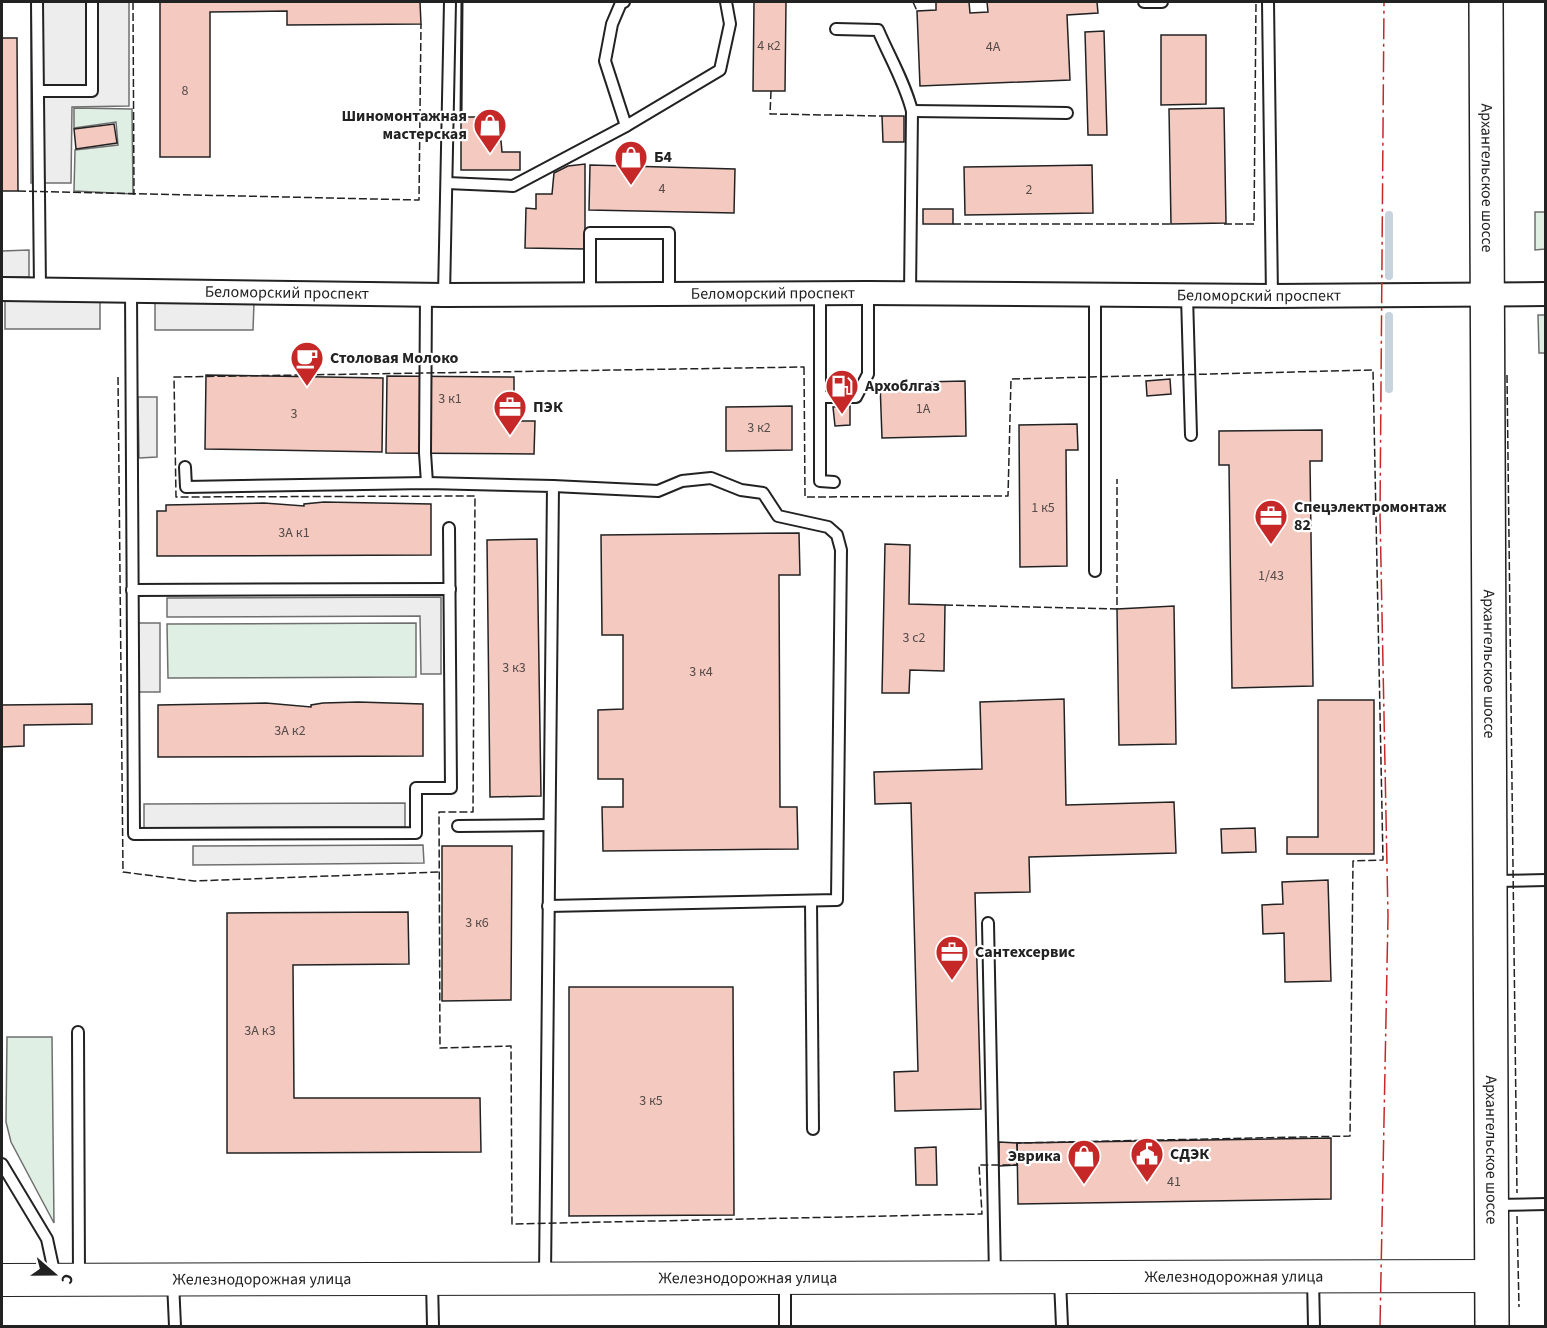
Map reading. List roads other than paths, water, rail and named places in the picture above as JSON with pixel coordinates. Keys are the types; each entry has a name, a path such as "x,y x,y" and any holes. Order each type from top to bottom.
{"main road":[{"name":"Архангельское шоссе","path":"1486,2 1492,1326"},
{"name":"Железнодорожная улица","path":"2,1280 432,1281 1492,1276"}],"street":[{"name":"Беломорский проспект","path":"2,290 435,294 868,293 1187,296 1545,294"}],"lane":[{"path":"37,2 40,289"},
{"path":"38,91 92,91 92,2"},
{"path":"427,483 424,453 435,294 447,183 450,2"},
{"path":"624,2 621,3 612,24 605,60 626,126"},
{"path":"447,183 513,186 626,126 720,70 730,24 726,2"},
{"path":"1144,2 1162,2"},
{"path":"1268,2 1272,296"},
{"path":"836,29 878,30 894,68 906,88 912,111 910,294"},
{"path":"912,111 1067,113"},
{"path":"590,294 590,233 669,233 669,294"},
{"path":"131,291 134,834 416,833 416,788 451,788 449,528"},
{"path":"820,293 820,480 834,482"},
{"path":"820,397 856,397 868,374 868,293"},
{"path":"1095,295 1095,571"},
{"path":"1187,296 1191,435"},
{"path":"185,467 186,487 427,483 658,490 682,481 711,478 741,490 763,493 778,516 828,527 837,535 841,550 837,900 549,906"},
{"path":"544,1280 553,486"},
{"path":"132,590 450,589"},
{"path":"458,826 549,825"},
{"path":"1490,881 1545,880"},
{"path":"811,901 813,1129"},
{"path":"987,923 995,1278"},
{"path":"68,1279 78,1032"},
{"path":"2,1164 68,1279"},
{"path":"1492,1205 1545,1204"},
{"path":"1313,1277 1314,1326"},
{"path":"1060,1278 1062,1326"},
{"path":"785,1279 785,1326"},
{"path":"173,1281 175,1326"},
{"path":"432,1281 433,1326"}],"waterway":[{"path":"1389,215 1389,276"},
{"path":"1389,316 1389,389"}],"place":[{"name":"Шиномонтажная мастерская","path":"490,154"},
{"name":"Б4","path":"631,186"},
{"name":"Столовая Молоко","path":"307,387"},
{"name":"Архоблгаз","path":"842,415"},
{"name":"ПЭК","path":"510,436"},
{"name":"Спецэлектромонтаж 82","path":"1271,545"},
{"name":"Сантехсервис","path":"952,981"},
{"name":"СДЭК","path":"1147,1183"},
{"name":"Эврика","path":"1084,1185"}]}
